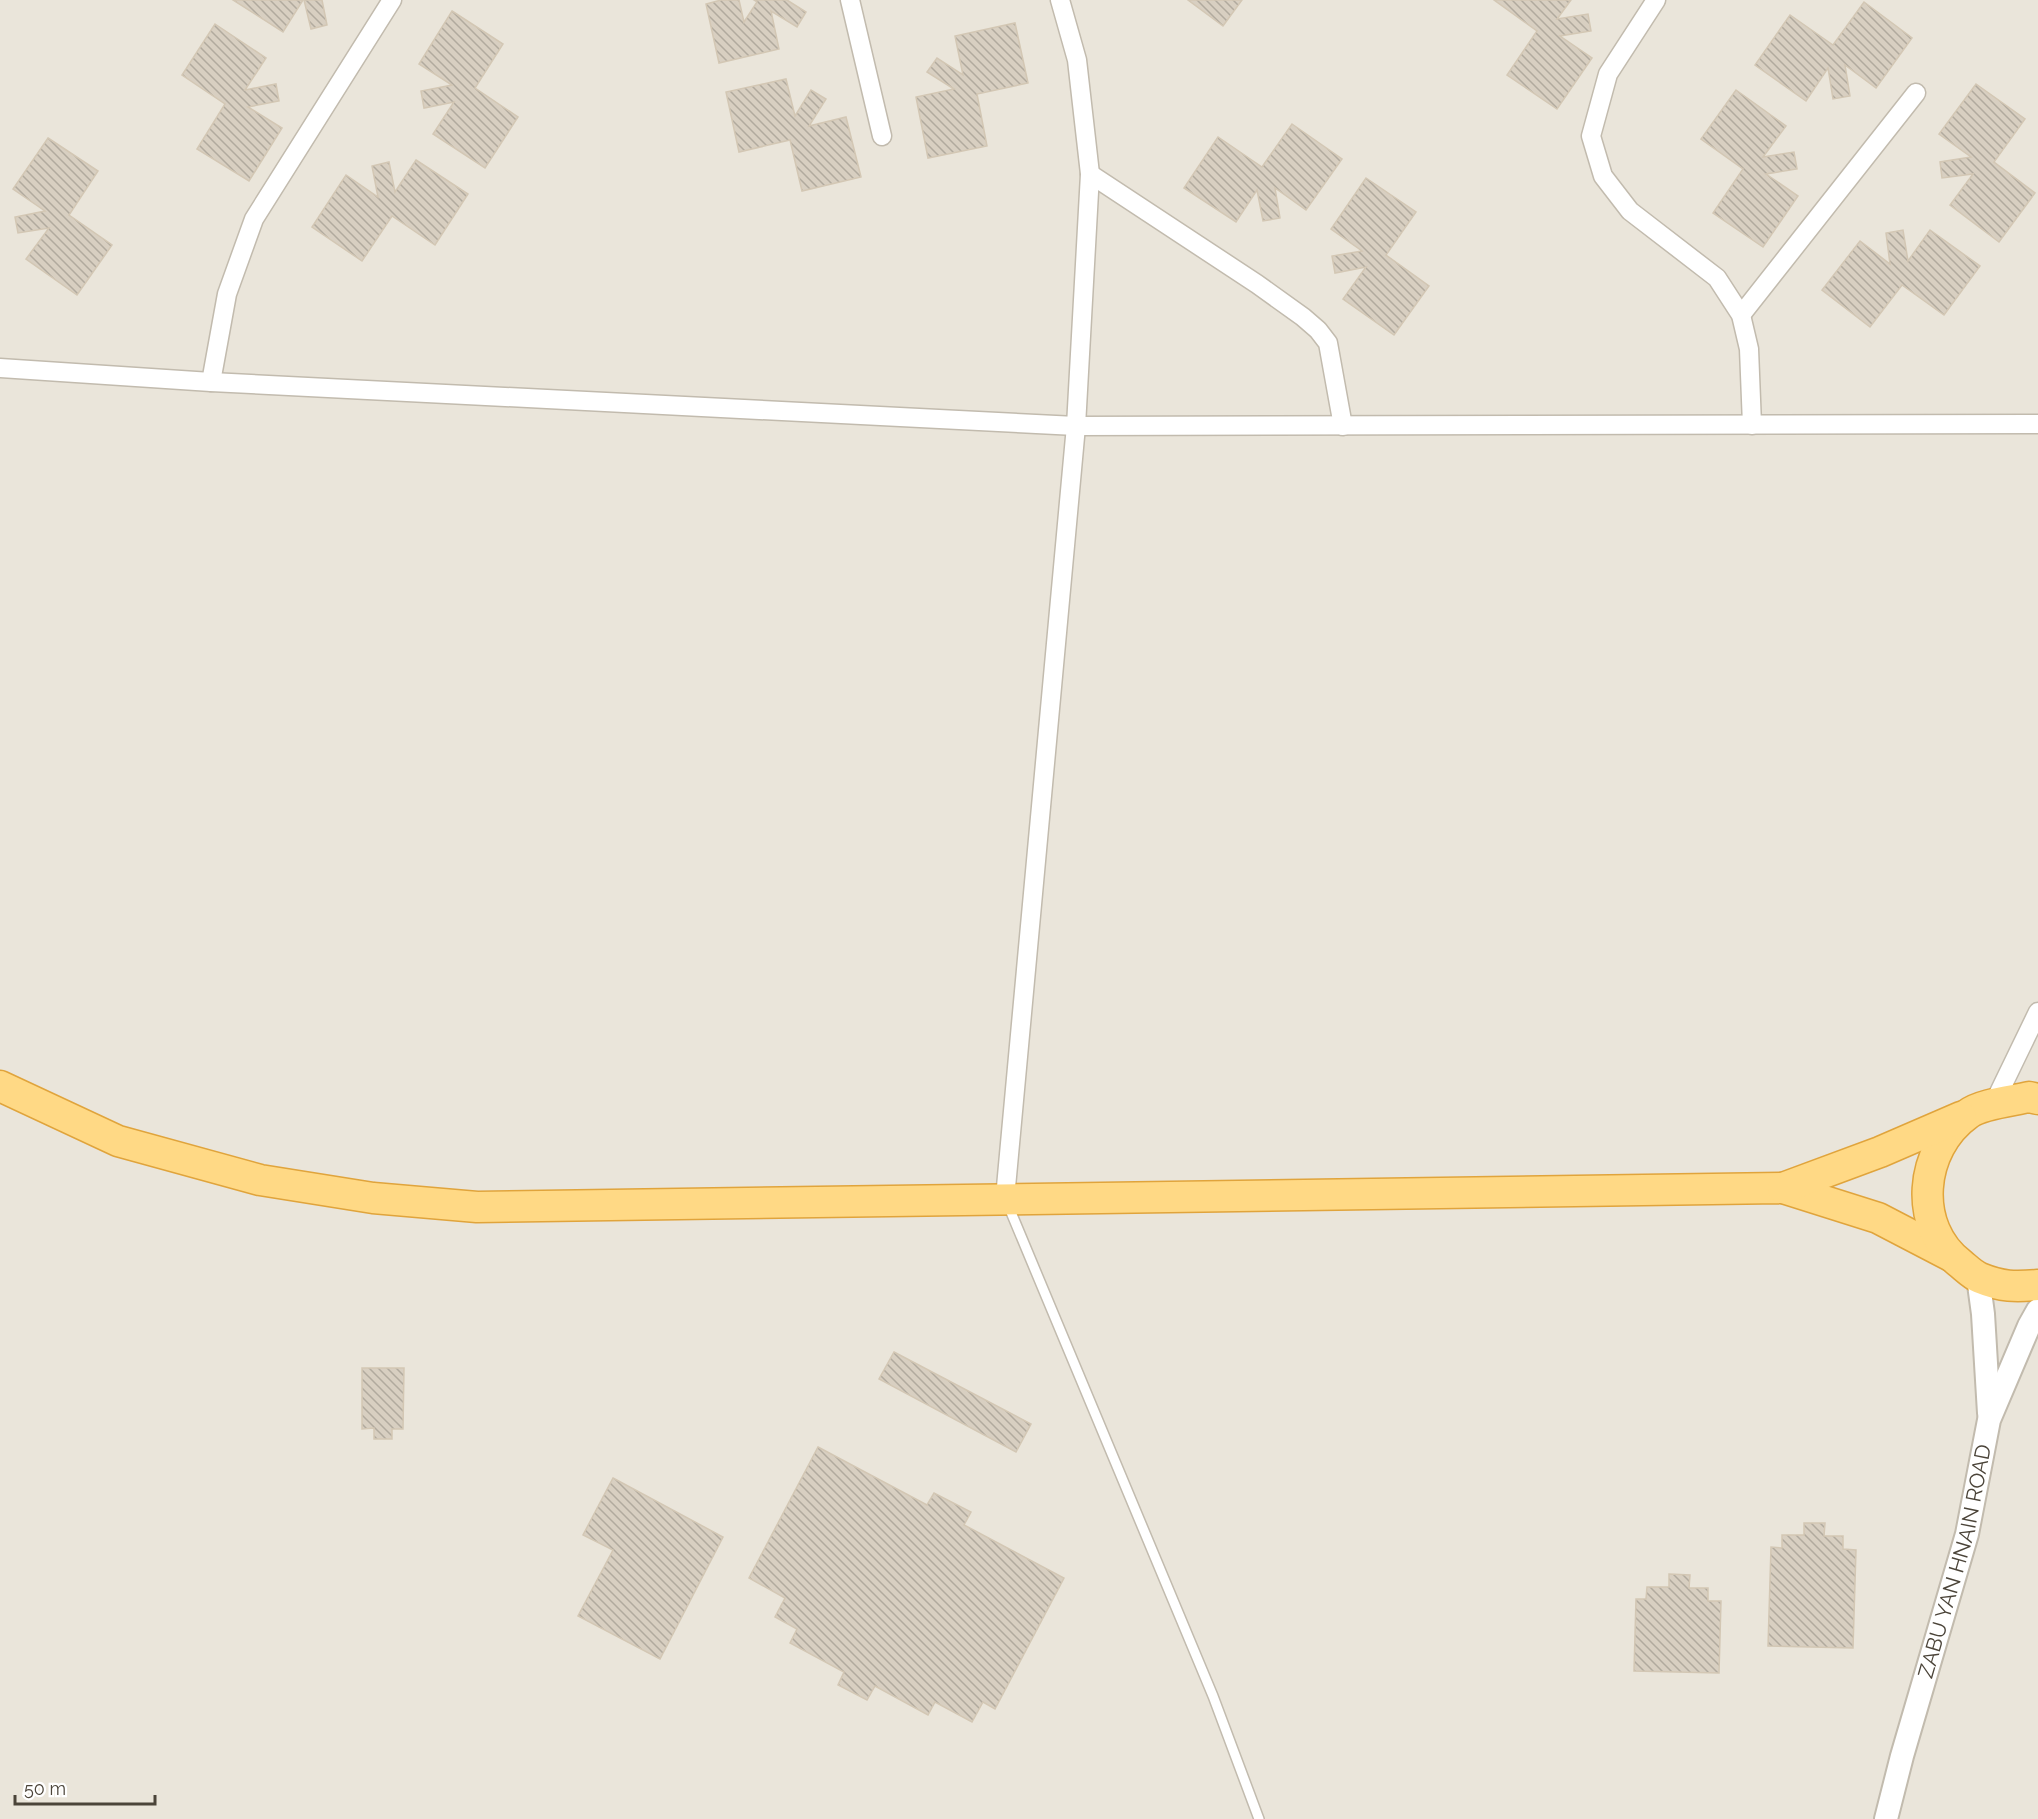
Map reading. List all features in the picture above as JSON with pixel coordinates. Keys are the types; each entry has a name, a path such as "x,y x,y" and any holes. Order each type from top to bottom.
{"highway":[{"path":"0,1086 118,1141 260,1180 374,1198 477,1207 1783,1188 1878,1218 1951,1256 1978,1277 2010,1287 2038,1285"},
{"path":"1783,1188 1880,1152 1981,1109 2029,1097 2038,1099"},
{"path":"1951,1256 1933,1228 1926,1194 1931,1163 1946,1135 1981,1109"}],"street":[{"path":"211,382 228,294 254,219 392,0"},
{"path":"850,0 882,136"},
{"path":"1005,1198 1076,426 1090,174 1077,60 1060,0"},
{"path":"1656,0 1608,74 1591,136 1603,176 1630,211 1717,278 1742,315 1749,349 1752,425"},
{"path":"1742,315 1916,93"},
{"path":"1090,174 1257,284 1318,330 1328,343 1343,426"},
{"path":"0,368 211,382 1076,426 2038,424"},
{"path":"1981,1109 2038,1012"},
{"path":"1978,1277 1983,1314 1989,1420"},
{"name":"ZABU YAN HNAIN ROAD","path":"1886,1819 1902,1756 1967,1534 1989,1420 2038,1310"}],"lane":[{"path":"1005,1198 1213,1696 1259,1819"}],"shaded area":[{"path":"0,0 2038,0 2038,1819 0,1819"}],"building":[{"path":"233,0 303,0 283,32"},
{"path":"304,0 322,0 327,25 311,29"},
{"path":"721,0 739,0 744,22 757,2 754,0 787,0 806,12 797,27 771,11 779,49 719,63 706,4"},
{"path":"1188,0 1242,0 1223,26"},
{"path":"1494,0 1571,0 1557,19 1588,14 1591,31 1560,36 1592,58 1557,109 1507,75 1537,31"},
{"path":"1864,2 1912,38 1876,88 1845,65 1850,96 1833,99 1828,68 1806,101 1755,65 1790,15 1833,45"},
{"path":"452,11 503,44 475,88 518,117 485,168 433,134 454,102 424,108 421,91 452,85 419,64"},
{"path":"1015,23 1028,83 977,94 987,146 928,158 916,97 954,89 927,72 937,58 963,75 955,36"},
{"path":"215,24 266,58 245,90 276,84 279,101 248,107 282,128 249,181 197,149 225,104 182,75"},
{"path":"786,79 795,116 811,90 826,99 809,126 846,117 861,177 802,191 790,140 739,152 726,92"},
{"path":"1976,84 2025,119 1994,162 2035,193 1999,242 1950,205 1973,174 1942,178 1940,162 1971,157 1939,134"},
{"path":"1736,90 1786,126 1763,157 1794,152 1797,169 1766,174 1798,196 1763,247 1713,213 1743,169 1701,139"},
{"path":"1292,124 1342,159 1306,210 1275,188 1280,218 1263,221 1257,190 1236,222 1184,188 1218,137 1262,167"},
{"path":"48,138 98,171 69,215 112,245 77,295 26,259 49,228 18,233 15,217 45,211 13,189"},
{"path":"416,160 468,194 435,245 392,216 362,261 312,227 346,175 378,197 372,166 389,162 395,192"},
{"path":"1366,178 1416,212 1386,255 1429,286 1394,335 1343,299 1366,267 1335,273 1332,256 1362,251 1331,229"},
{"path":"1903,230 1908,261 1930,230 1980,266 1944,315 1902,285 1870,327 1822,290 1860,241 1890,264 1886,233"},
{"path":"894,1352 1031,1424 1016,1452 879,1379"},
{"path":"362,1368 404,1368 403,1429 392,1429 392,1439 374,1439 374,1428 362,1429"},
{"path":"818,1447 927,1505 934,1493 971,1512 964,1525 1064,1578 995,1709 983,1702 972,1722 935,1702 928,1715 875,1686 867,1700 838,1685 844,1672 790,1643 797,1629 775,1617 785,1598 749,1578"},
{"path":"613,1478 723,1537 660,1659 578,1616 613,1550 583,1535"},
{"path":"1804,1523 1825,1523 1824,1536 1843,1536 1843,1549 1856,1550 1853,1648 1768,1646 1771,1547 1782,1548 1782,1535 1804,1535"},
{"path":"1669,1574 1690,1575 1689,1588 1708,1588 1708,1601 1721,1601 1719,1673 1634,1671 1636,1599 1646,1599 1647,1587 1669,1587"}]}
